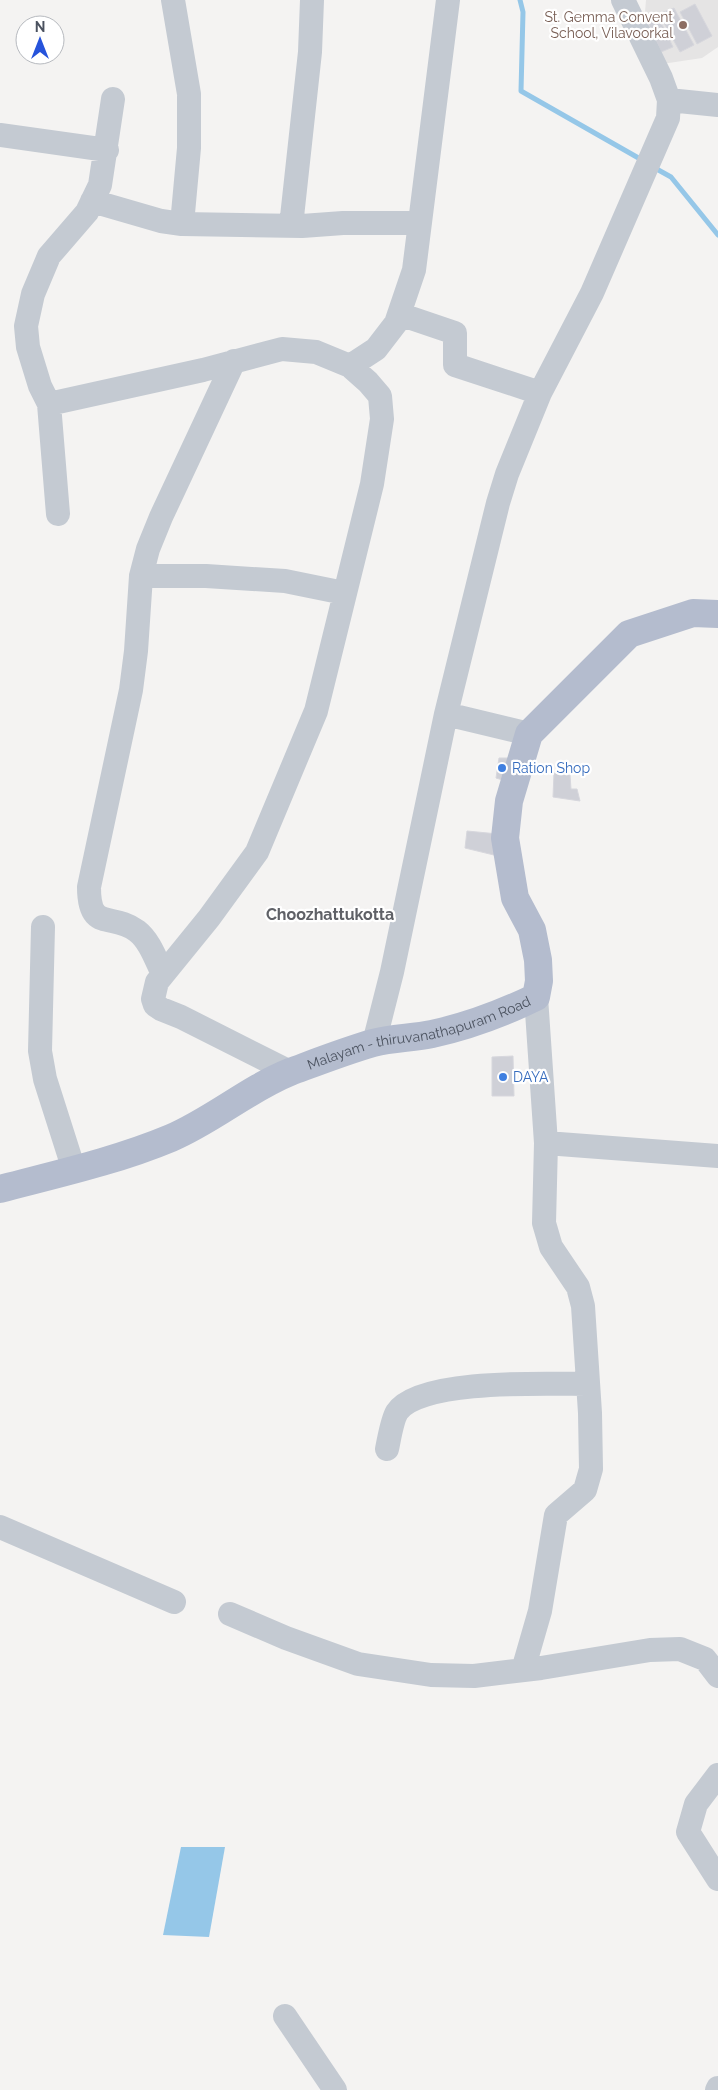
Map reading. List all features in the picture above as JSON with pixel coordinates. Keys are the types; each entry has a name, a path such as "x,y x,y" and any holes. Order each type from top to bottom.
{"main road":[{"name":"Malayam - thiruvanathapuram Road","path":"1,1184 74,1170 171,1138 255,1088 290,1072 374,1043 432,1034 502,1014 536,997 539,981 538,960 532,930 515,898 505,838 509,801 529,734 629,634 693,613 718,614"}],"street":[{"path":"173,0 189,94 188,148 182,224"},
{"path":"291,226 310,52 312,0"},
{"path":"350,366 376,349 396,323 414,270 448,0"},
{"path":"374,1043 394,962 446,714 498,503 507,474 540,393 592,293 668,118 669,100 661,78 624,0"},
{"path":"58,514 48,404 40,386 28,347 26,326 33,294 48,256 87,212 100,185 107,150 113,99"},
{"path":"669,100 718,105"},
{"path":"0,135 107,150"},
{"path":"92,201 161,221 182,224 291,226 343,222 420,223"},
{"path":"399,314 455,333 455,365 540,393"},
{"path":"48,404 234,362 282,349 316,352 350,366 380,396 382,419 372,484 316,711 257,852 209,918 157,982 154,990 153,999 155,1005 290,1072"},
{"path":"163,974 147,943 136,931 97,917 89,904 89,887 131,690 136,651 140,576 148,549 161,517 234,362"},
{"path":"140,576 240,577 285,581 344,593"},
{"path":"446,714 529,734"},
{"path":"43,927 40,1051 45,1079 74,1170"},
{"path":"523,1670 540,1611 556,1516 585,1490 591,1469 588,1384 582,1306 578,1287 551,1247 544,1223 546,1144 536,997"},
{"path":"546,1144 718,1156"},
{"path":"387,1449 397,1412 413,1398 447,1388 514,1384 588,1384"},
{"path":"0,1527 174,1602"},
{"path":"230,1614 286,1638 358,1664 430,1675 474,1676 650,1650 680,1649 705,1659 718,1676"},
{"path":"718,1775 696,1804 688,1832 718,1879"},
{"path":"284,2016 335,2090"}],"shaded area":[{"name":"St. Gemma Convent School, Vilavoorkal","path":"646,0 718,0 718,47 702,58 662,64 650,38 645,12"}],"water":[{"path":"181,1847 225,1847 209,1937 163,1935"}],"building":[{"path":"695,4 712,36 697,44 680,12"},
{"path":"674,8 694,45 680,52 659,14"},
{"path":"657,14 673,47 661,52 646,18"},
{"name":"Ration Shop","path":"499,758 509,758 506,781 496,778"},
{"path":"554,773 570,775 571,789 577,789 580,801 553,797"},
{"path":"467,831 498,834 498,856 465,848"},
{"name":"DAYA","path":"513,1056 514,1096 492,1096 492,1057"}],"waterway":[{"path":"520,0 523,12 521,91 642,160"},
{"path":"653,167 671,177 718,235"}],"place":[{"name":"St. Gemma Convent School, Vilavoorkal","path":"683,25"},
{"name":"Ration Shop","path":"502,768"},
{"name":"DAYA","path":"503,1077"}],"district":[{"name":"Choozhattukotta","path":"330,914"}]}
